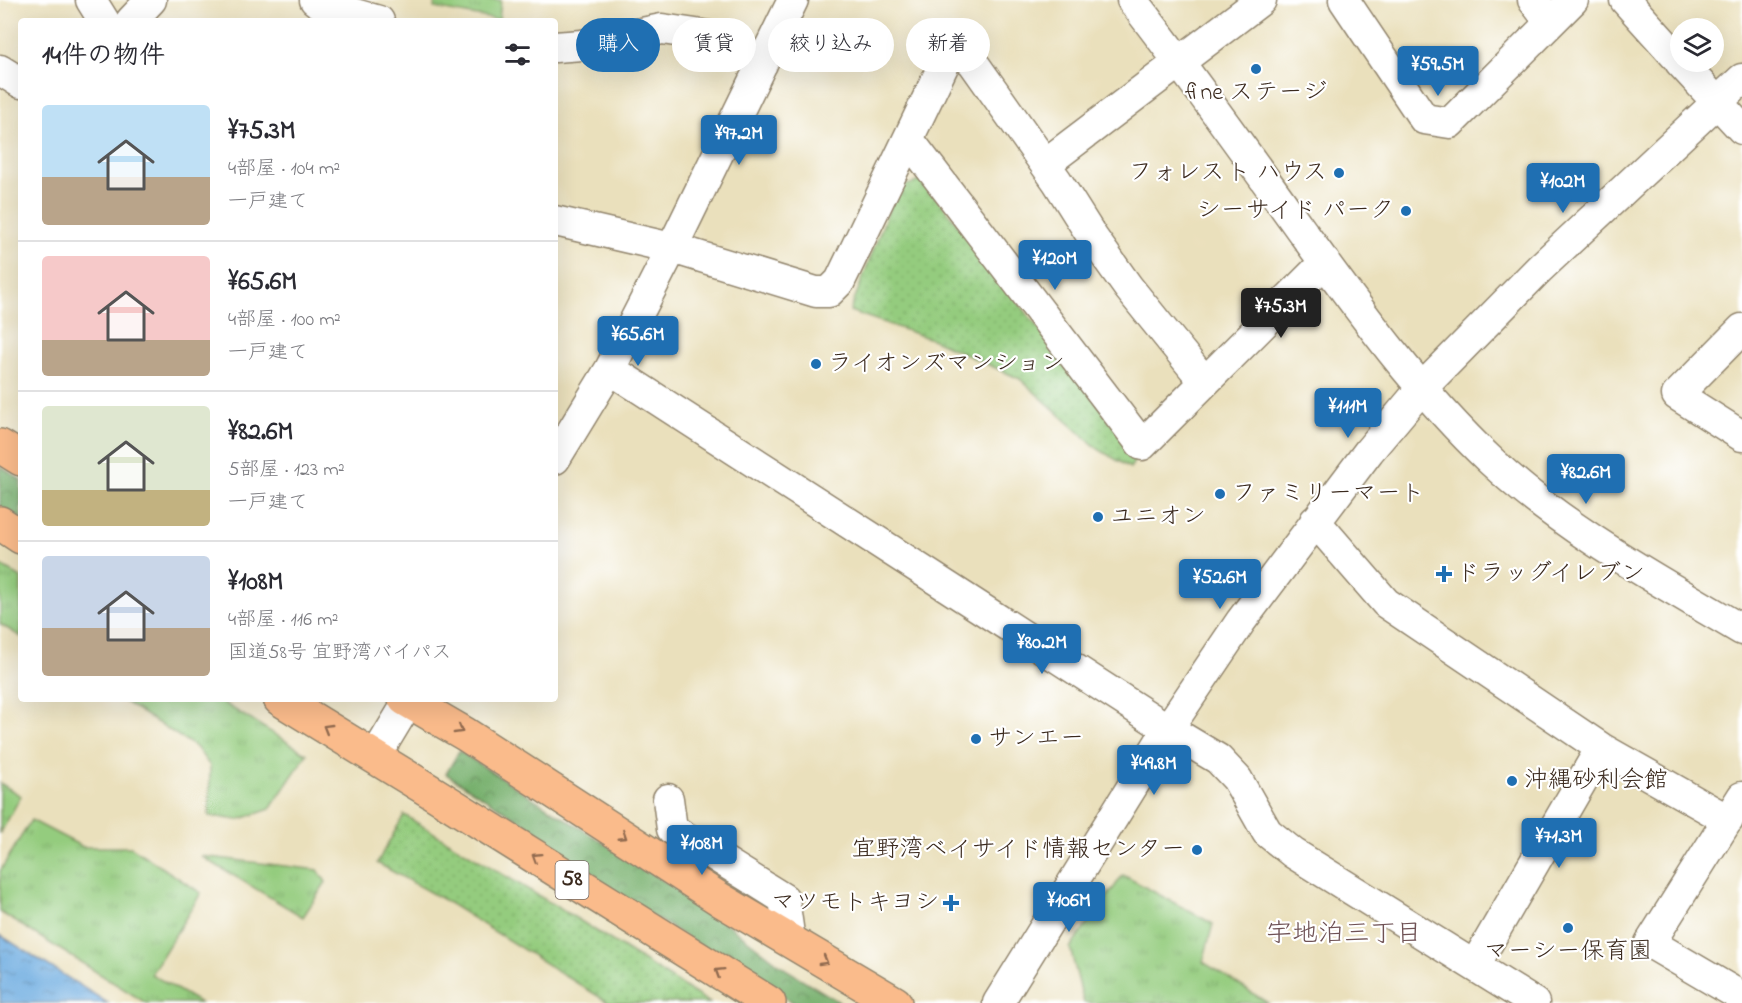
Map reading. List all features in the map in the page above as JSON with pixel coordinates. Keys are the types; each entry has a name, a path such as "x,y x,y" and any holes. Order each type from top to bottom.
{"highway":[{"path":"0,446 18,457"},
{"path":"0,524 18,535"},
{"name":"58","path":"285,702 769,1003"},
{"path":"411,702 465,734 721,900 895,1003"}],"street":[{"path":"91,0 102,18"},
{"path":"134,18 151,0"},
{"path":"315,0 323,5 369,18"},
{"path":"558,454 610,369 793,0"},
{"path":"1132,0 1180,62 1325,262 1422,388 1454,425 1492,462 1541,503 1623,558 1742,630"},
{"path":"1045,164 1261,0"},
{"path":"1344,0 1424,119 1450,123 1542,11 1573,0"},
{"path":"1624,0 1670,50"},
{"path":"558,47 582,45 662,29 709,36 762,64"},
{"path":"558,222 672,248 816,292 829,292 840,281 945,62 957,52 972,61 1128,287 1204,381"},
{"path":"0,70 18,80"},
{"path":"1690,72 1742,129"},
{"path":"998,1003 1168,729 1241,621 1369,451 1422,388 1539,269 1742,79"},
{"path":"909,140 1142,445 1325,262"},
{"path":"1742,328 1677,395 1742,436"},
{"path":"610,369 1218,759 1237,779 1267,832 1293,853 1534,1003"},
{"path":"1315,521 1386,603 1601,748 1735,809 1650,943 1742,997"},
{"path":"375,757 407,702"},
{"path":"1475,965 1601,748"},
{"path":"668,799 672,829 784,899 790,941"}],"green space":[{"path":"436,0 501,0 499,18 434,8"},
{"path":"923,180 1138,456 1130,468 1098,449 1020,379 934,340 850,311 897,188"},
{"path":"0,466 18,478 18,518 0,506"},
{"path":"0,565 18,576 18,635 0,624"},
{"path":"125,702 222,702 307,754 270,809 238,820 209,816 210,766 196,747"},
{"path":"459,751 705,907 787,970 841,1003 794,1003 600,884 535,830 446,774"},
{"path":"0,783 21,796 0,834"},
{"path":"404,815 579,920 710,1003 609,1003 444,900 377,863"},
{"path":"31,820 83,847 131,847 201,893 151,974 200,1003 146,1003 0,912 0,871"},
{"path":"201,856 318,870 326,882 303,917"},
{"path":"1123,875 1213,924 1203,962 1268,1003 1084,1003 1070,948"}],"water":[{"path":"0,935 108,1003 0,1003"}],"place":[{"name":"fine ステージ","path":"1256,69"},
{"name":"フォレスト ハウス","path":"1339,173"},
{"name":"シーサイド パーク","path":"1406,211"},
{"name":"ライオンズマンション","path":"816,364"},
{"name":"ファミリーマート","path":"1220,494"},
{"name":"ユニオン","path":"1098,517"},
{"name":"ドラッグイレブン","path":"1444,574"},
{"name":"サンエー","path":"976,739"},
{"name":"沖縄砂利会館","path":"1512,781"},
{"name":"宜野湾ベイサイド情報センター","path":"1197,850"},
{"name":"マツモトキヨシ","path":"951,903"},
{"name":"マーシー保育園","path":"1568,928"}],"district":[{"name":"宇地泊三丁目","path":"1344,935"}]}
